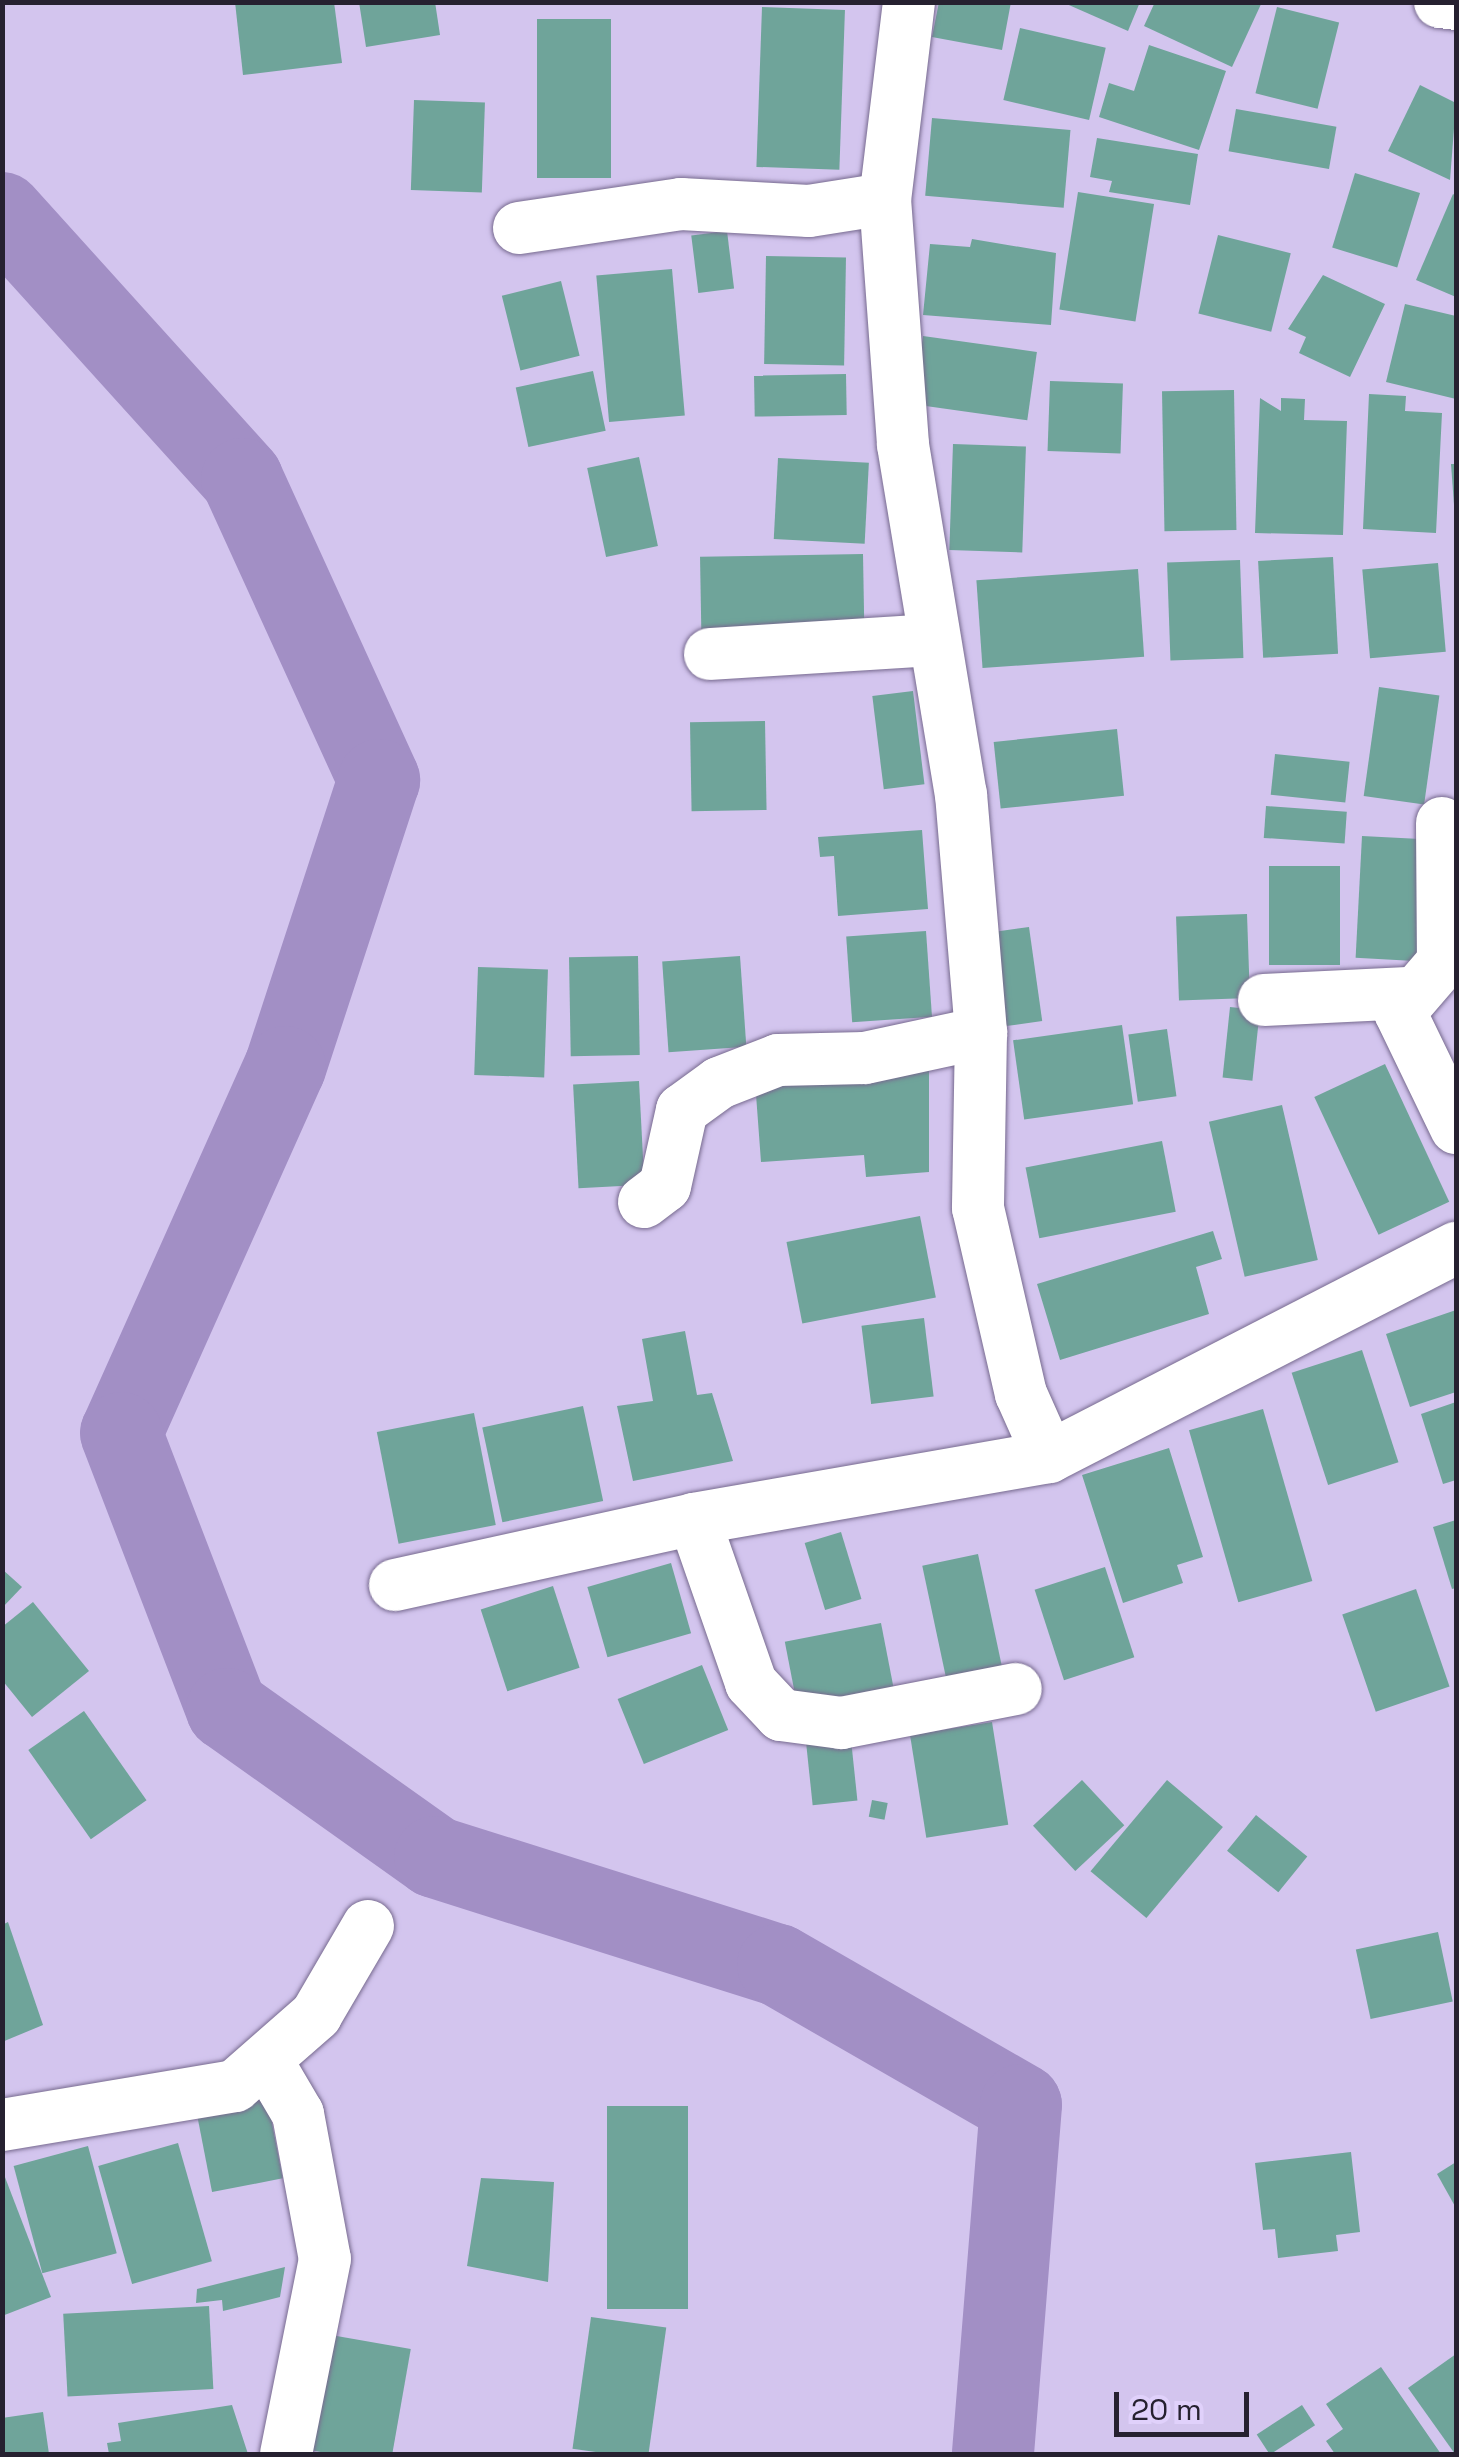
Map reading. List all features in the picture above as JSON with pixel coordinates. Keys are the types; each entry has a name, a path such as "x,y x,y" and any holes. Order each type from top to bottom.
{"street":[{"path":"910,2 885,199 903,445 931,640 961,794 981,1033 978,1208 1021,1394 1049,1457"},
{"path":"1440,2 1456,4"},
{"path":"518,228 681,204 809,211 885,199"},
{"path":"710,654 931,640"},
{"path":"1264,1000 1408,993 1432,982 1444,962 1442,823"},
{"path":"1408,993 1400,1012 1456,1128"},
{"path":"644,1202 665,1186 682,1110 719,1083 778,1060 865,1058 981,1033"},
{"path":"395,1585 694,1519 1049,1457 1456,1248"},
{"path":"694,1519 751,1683 782,1715 841,1724 1016,1689"},
{"path":"2,2125 235,2086 268,2063 316,2014 368,1926"},
{"path":"268,2063 298,2114 325,2259 286,2454"}],"building":[{"path":"235,2 334,2 342,63 243,75"},
{"path":"359,2 435,2 440,35 366,47"},
{"path":"939,2 1011,2 1002,50 932,37"},
{"path":"1062,2 1140,2 1128,31"},
{"path":"1155,2 1262,2 1232,67 1144,26"},
{"path":"762,7 845,10 839,170 756,167"},
{"path":"1277,7 1339,22 1318,109 1255,93"},
{"path":"537,19 611,19 611,178 537,178"},
{"path":"1020,28 1106,48 1089,120 1003,100"},
{"path":"1149,45 1226,71 1199,150 1099,117 1109,83 1134,91"},
{"path":"1420,85 1456,103 1450,180 1388,151"},
{"path":"414,100 485,102 482,192 411,190"},
{"path":"1236,109 1336,127 1329,169 1229,151"},
{"path":"932,118 1070,130 1064,208 925,196"},
{"path":"1097,138 1198,154 1190,205 1109,192 1112,181 1090,177"},
{"path":"1355,173 1420,193 1397,267 1332,248"},
{"path":"1078,192 1154,204 1135,322 1059,310"},
{"path":"1453,194 1456,196 1456,297 1416,280"},
{"path":"727,231 734,289 698,293 691,235"},
{"path":"1218,235 1291,253 1271,332 1198,314"},
{"path":"972,239 1056,253 1051,325 923,315 930,244 970,247"},
{"path":"766,256 846,257 844,365 764,364"},
{"path":"672,269 685,415 609,422 596,276"},
{"path":"1323,275 1385,304 1350,377 1299,353 1306,337 1288,329"},
{"path":"561,281 580,356 520,370 502,296"},
{"path":"1405,304 1456,316 1456,399 1386,382"},
{"path":"923,336 1037,352 1027,420 913,404"},
{"path":"593,371 606,431 528,447 516,387"},
{"path":"846,374 847,415 755,417 754,376"},
{"path":"1050,381 1123,384 1121,454 1048,451"},
{"path":"1234,390 1236,530 1164,531 1162,391"},
{"path":"1369,394 1406,396 1405,411 1442,413 1436,533 1363,529"},
{"path":"1260,398 1281,411 1281,398 1305,399 1304,420 1347,421 1343,535 1255,533"},
{"path":"953,444 1026,447 1022,552 949,550"},
{"path":"639,457 658,546 606,557 587,468"},
{"path":"778,458 869,463 865,544 774,539"},
{"path":"1451,464 1456,464 1456,505 1454,505"},
{"path":"863,554 864,631 701,634 700,557"},
{"path":"1333,557 1338,654 1263,658 1258,561"},
{"path":"1240,560 1243,658 1170,660 1167,563"},
{"path":"1438,563 1446,652 1370,658 1362,570"},
{"path":"1138,569 1144,657 983,668 976,580"},
{"path":"1379,687 1439,695 1424,804 1364,796"},
{"path":"913,691 924,784 884,789 872,696"},
{"path":"765,721 767,810 692,811 690,722"},
{"path":"1117,729 1124,796 1001,809 994,742"},
{"path":"1275,754 1350,762 1345,803 1271,795"},
{"path":"1266,806 1347,812 1345,844 1264,838"},
{"path":"922,830 928,909 838,916 834,856 820,857 818,837"},
{"path":"1362,836 1430,840 1424,961 1356,958"},
{"path":"1269,866 1340,866 1340,965 1269,965"},
{"path":"1247,914 1250,998 1179,1000 1176,916"},
{"path":"1029,927 1042,1021 1005,1026 991,932"},
{"path":"926,931 932,1017 852,1022 846,937"},
{"path":"638,956 640,1055 571,1056 569,957"},
{"path":"740,956 746,1047 669,1052 662,961"},
{"path":"478,967 548,969 544,1077 474,1075"},
{"path":"1230,1007 1260,1010 1252,1081 1223,1078"},
{"path":"1122,1025 1133,1104 1024,1120 1013,1040"},
{"path":"1167,1029 1176,1096 1138,1102 1128,1034"},
{"path":"1385,1064 1449,1202 1379,1235 1314,1097"},
{"path":"929,1068 929,1172 866,1177 864,1155 761,1162 755,1081"},
{"path":"639,1081 644,1185 579,1188 573,1084"},
{"path":"1282,1105 1318,1260 1245,1277 1209,1122"},
{"path":"1162,1141 1176,1212 1039,1238 1026,1168"},
{"path":"920,1216 936,1297 802,1323 786,1242"},
{"path":"1213,1231 1222,1259 1196,1267 1209,1314 1060,1360 1037,1284"},
{"path":"1456,1310 1456,1392 1410,1407 1386,1334"},
{"path":"924,1318 934,1396 871,1404 861,1326"},
{"path":"685,1331 697,1395 712,1393 733,1461 633,1481 617,1406 653,1401 642,1339"},
{"path":"1362,1350 1398,1462 1328,1485 1292,1373"},
{"path":"1456,1402 1456,1480 1443,1484 1421,1414"},
{"path":"583,1406 603,1501 502,1522 482,1427"},
{"path":"1263,1409 1312,1581 1238,1602 1189,1430"},
{"path":"474,1413 496,1525 399,1544 377,1432"},
{"path":"1169,1448 1203,1557 1177,1565 1183,1583 1123,1603 1082,1475"},
{"path":"1456,1520 1456,1588 1452,1589 1433,1527"},
{"path":"841,1532 861,1599 825,1610 805,1543"},
{"path":"978,1554 1006,1685 950,1697 922,1566"},
{"path":"671,1563 691,1633 607,1657 587,1587"},
{"path":"1105,1567 1134,1657 1064,1680 1035,1590"},
{"path":"2,1569 22,1587 2,1608"},
{"path":"553,1586 580,1668 507,1691 481,1609"},
{"path":"1416,1589 1450,1686 1376,1712 1342,1614"},
{"path":"33,1602 89,1671 32,1717 2,1680 2,1627"},
{"path":"881,1623 894,1692 798,1710 785,1642"},
{"path":"702,1665 728,1730 644,1764 618,1699"},
{"path":"84,1711 147,1800 91,1839 28,1750"},
{"path":"992,1722 1008,1825 926,1838 910,1735"},
{"path":"850,1730 857,1801 813,1805 805,1735"},
{"path":"1082,1780 1124,1825 1075,1871 1033,1826"},
{"path":"1167,1780 1223,1827 1146,1918 1091,1871"},
{"path":"872,1800 888,1803 884,1820 869,1817"},
{"path":"1256,1815 1307,1857 1278,1892 1227,1851"},
{"path":"8,1922 43,2025 2,2042 2,1925"},
{"path":"1438,1932 1453,2001 1371,2019 1356,1949"},
{"path":"265,2087 283,2178 212,2192 194,2101"},
{"path":"607,2106 688,2106 688,2309 607,2309"},
{"path":"178,2143 212,2261 132,2284 98,2166"},
{"path":"88,2146 117,2253 42,2273 14,2166"},
{"path":"1351,2152 1360,2232 1336,2235 1338,2251 1278,2258 1275,2229 1263,2230 1255,2163"},
{"path":"1456,2162 1456,2208 1437,2174"},
{"path":"2,2173 51,2297 2,2316"},
{"path":"481,2178 554,2182 548,2282 467,2266"},
{"path":"285,2267 280,2297 223,2311 222,2300 196,2303 197,2289"},
{"path":"209,2306 213,2389 68,2397 63,2314"},
{"path":"591,2317 666,2328 648,2454 572,2449"},
{"path":"331,2335 411,2349 392,2454 311,2450"},
{"path":"1456,2354 1456,2454 1455,2454 1408,2388"},
{"path":"1381,2367 1441,2454 1335,2454 1326,2441 1343,2429 1326,2404"},
{"path":"232,2405 248,2454 109,2454 107,2443 121,2441 118,2423"},
{"path":"1302,2405 1315,2425 1271,2454 1257,2434"},
{"path":"43,2412 49,2454 2,2454 2,2418"}],"waterway":[{"path":"2,213 242,479 379,780 285,1067 121,1433 227,1709 435,1857 778,1965 1021,2105 993,2454"}]}
